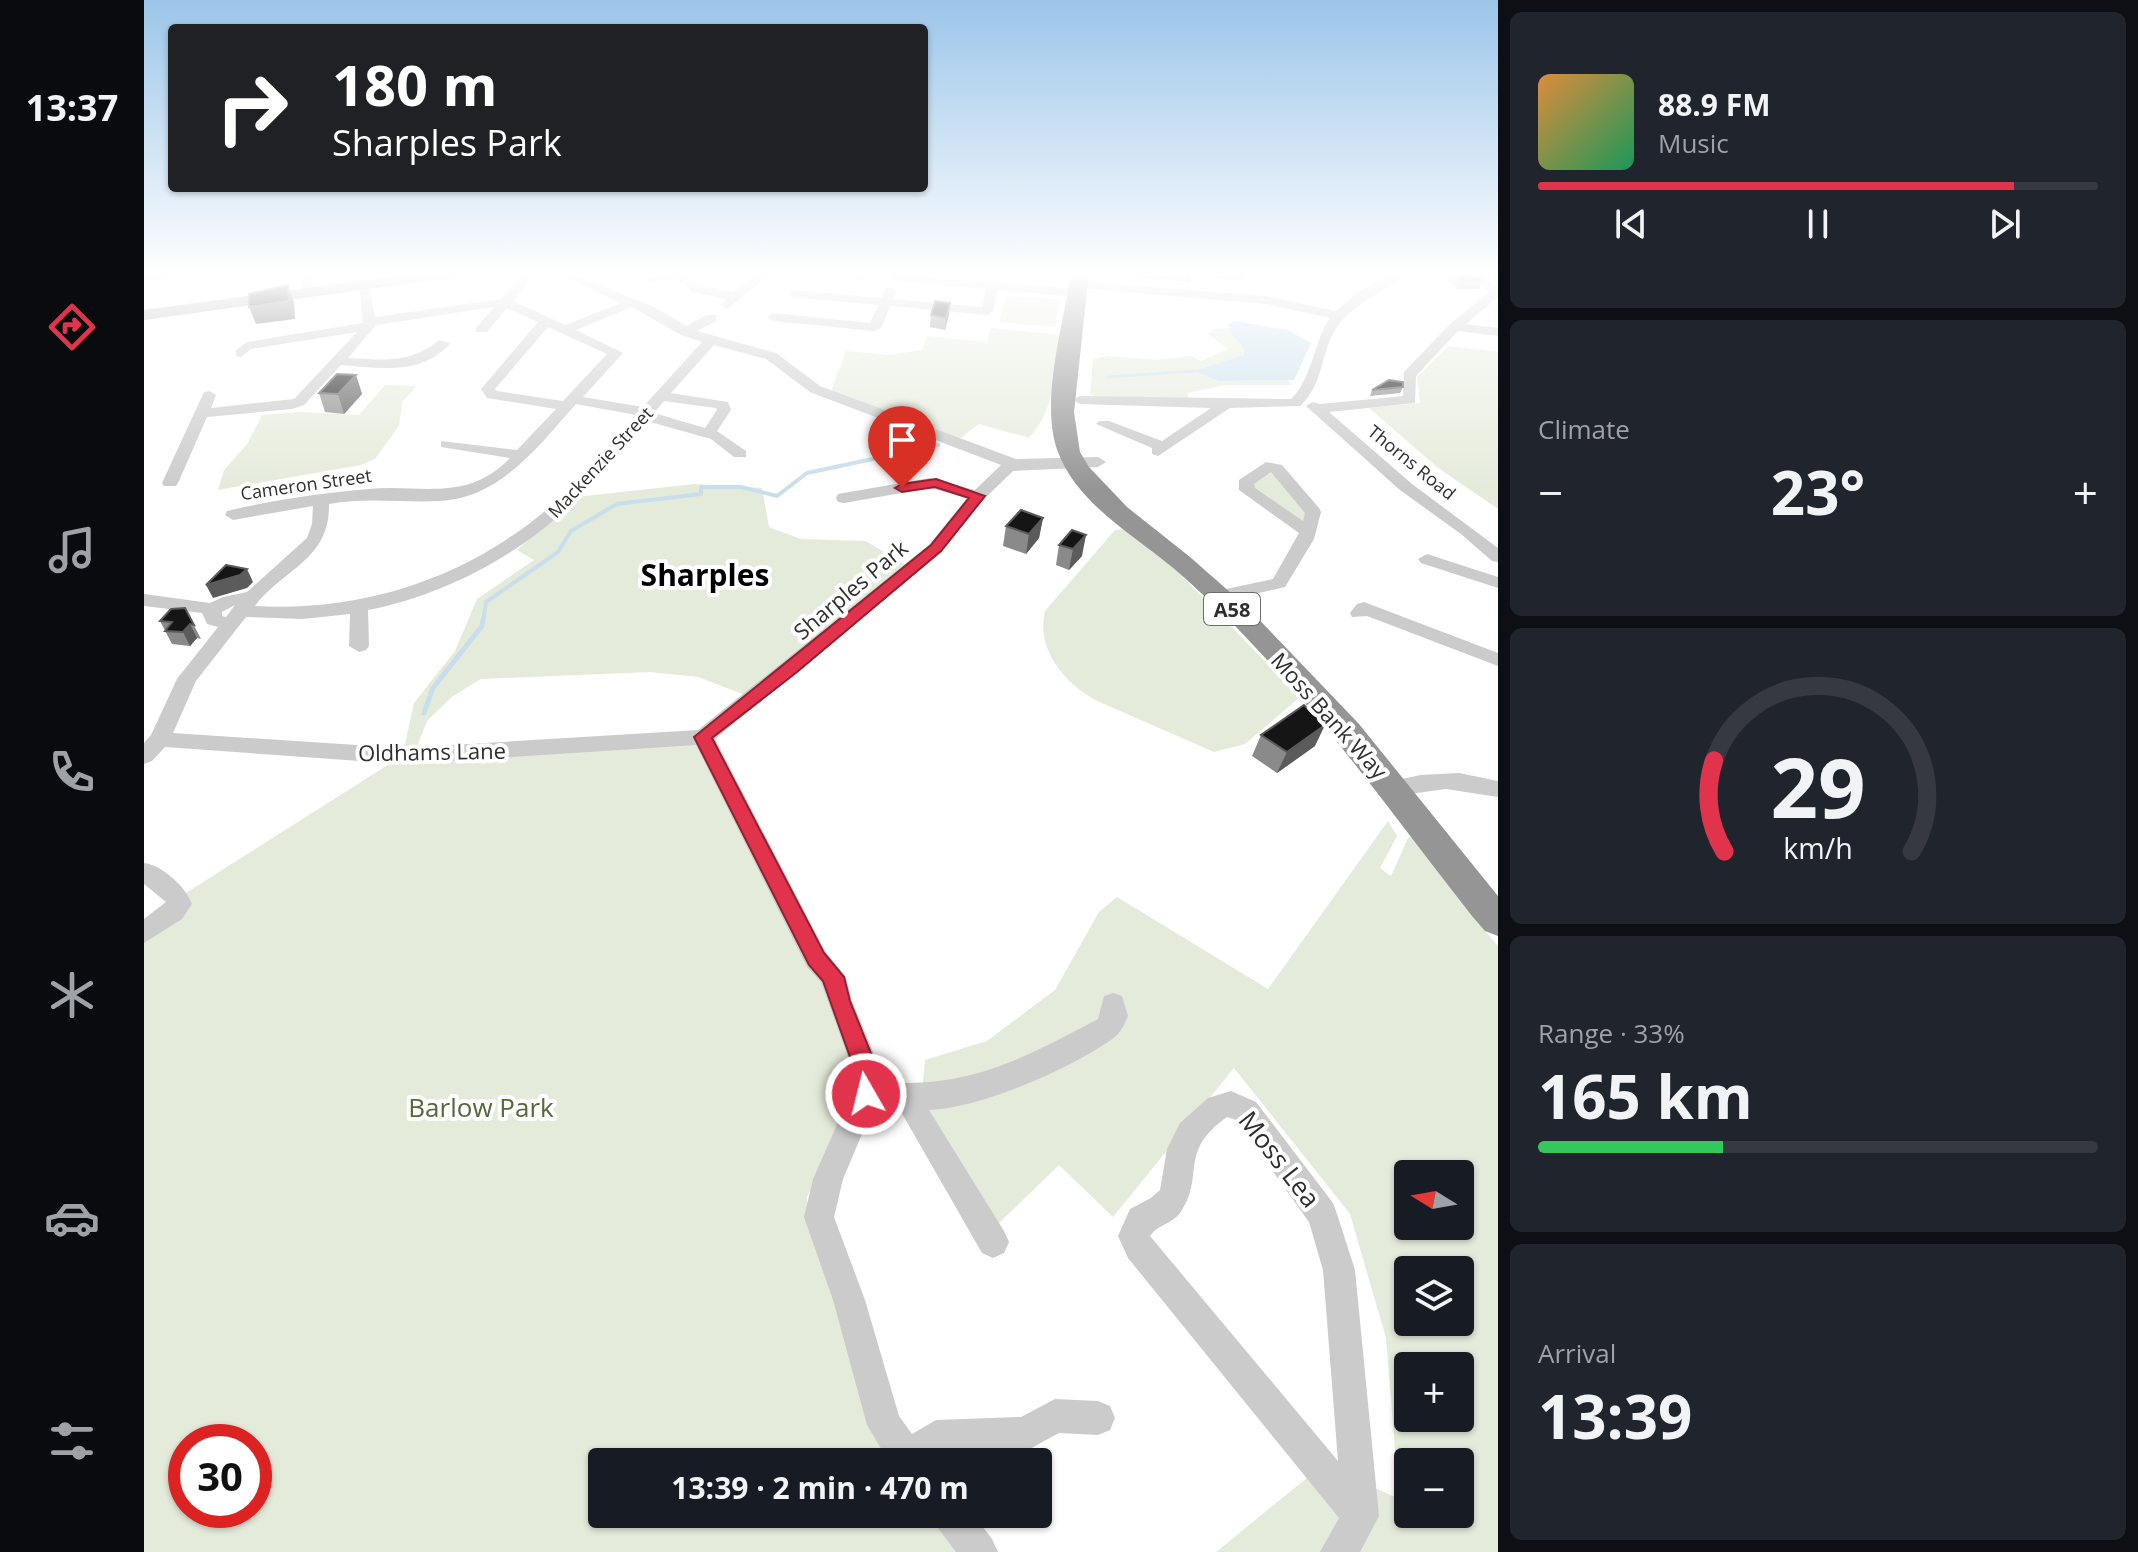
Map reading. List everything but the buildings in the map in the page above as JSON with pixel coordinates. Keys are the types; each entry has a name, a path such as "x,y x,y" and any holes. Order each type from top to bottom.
{"highway":[{"path":"1072,344 1064,391 1064,437 1083,457"},
{"name":"Moss Bank Way","path":"1082,344 1080,419 1083,457 1106,501 1181,562 1249,626 1403,786 1498,896"},
{"name":"Moss Bank Way","path":"1083,457 1233,593 1342,704 1498,921"}],"street":[{"path":"241,353 247,346 256,344"},
{"path":"201,413 294,405 353,344"},
{"path":"339,361 408,365 429,358 443,344"},
{"path":"525,344 488,389 492,395 646,413 716,436 741,455"},
{"name":"Cameron Street","path":"233,515 321,499 376,493 455,494 502,474 616,353 597,344"},
{"name":"Mackenzie Street","path":"144,600 214,609 231,599 241,611 303,613 359,606 430,584 482,560 534,530 572,495 707,344"},
{"path":"731,344 771,356 815,389 1014,464 1083,457"},
{"path":"1080,400 1227,404 1297,402 1323,344"},
{"path":"1318,409 1410,400 1409,375 1438,344"},
{"path":"170,483 209,395"},
{"path":"662,396 723,405 724,410 712,428"},
{"name":"Thorns Road","path":"1297,402 1318,409 1406,487 1467,530 1498,557"},
{"path":"1104,424 1161,449 1227,404"},
{"path":"446,444 521,455"},
{"name":"Sharples Park","path":"703,737 936,548 978,496 1014,464"},
{"path":"844,498 930,483 978,496"},
{"path":"144,756 160,739 179,690 241,611 315,539 321,524 321,499"},
{"path":"1233,593 1279,583 1307,531"},
{"path":"1427,559 1498,583"},
{"path":"359,606 359,646"},
{"path":"1359,613 1364,608 1498,660"},
{"path":"214,609 211,613 214,620 241,611"},
{"path":"703,737 816,959 833,977 839,1001 867,1071 866,1094 828,1179 819,1217 849,1300 884,1425 901,1448"},
{"name":"Oldhams Lane","path":"160,739 402,756 703,737"},
{"path":"1403,786 1457,780 1498,789"},
{"path":"144,933 180,904 178,898 146,872"},
{"path":"866,1094 909,1098 960,1095 1000,1084 1108,1027 1115,1016 1113,1004"},
{"path":"909,1098 993,1242"},
{"name":"Moss Lea","path":"1219,1105 1238,1105 1246,1111 1322,1214 1339,1270 1361,1516 1148,1258 1134,1236 1141,1220 1169,1203 1174,1194 1180,1153 1192,1128 1219,1105"},
{"path":"924,1448 936,1438 1026,1434 1055,1416 1098,1418"},
{"path":"1339,1552 1361,1516"},
{"path":"961,1528 979,1552"}],"green space":[{"path":"924,344 1059,344 1049,402 1038,426 1029,438 979,424 958,440 831,392 846,351 889,355 922,350"},
{"path":"1222,344 1241,344 1244,355 1197,371 1218,381 1288,380 1292,385 1225,385 1187,393 1190,402 1090,394 1093,359 1109,356 1154,360 1191,356 1201,361 1228,349"},
{"path":"1448,346 1498,352 1498,509 1437,467 1369,408 1420,403 1417,377"},
{"path":"385,385 417,386 402,402 399,426 375,459 361,465 218,490 224,470 248,443 262,415 300,412 359,415"},
{"path":"1274,470 1307,512 1303,521 1252,490 1251,483"},
{"path":"694,484 762,488 769,527 801,539 866,541 905,565 745,695 698,677 650,672 481,679 453,696 427,721 415,752 403,753 414,703 455,651 477,599 534,560 517,550 576,497"},
{"path":"1125,529 1171,565 1300,697 1245,744 1214,752 1095,700 1072,684 1048,651 1043,625 1045,611 1115,530"},
{"name":"Barlow Park","path":"703,737 833,977 859,1094 807,1197 807,1224 905,1448 588,1448 588,1528 961,1528 979,1552 144,1552 144,933 178,898 402,756"},
{"path":"1388,821 1397,836 1380,868 1391,876 1408,838 1414,835 1465,907 1498,946 1498,1552 1216,1552 1324,1464 1394,1497 1394,1528 1474,1528 1474,1448 1395,1448 1386,1338 1350,1214 1234,1068 1113,1217 1059,1165 996,1226 920,1114 925,1060 987,1041 1055,990 1099,912 1117,897 1268,989"}],"water":[{"path":"1241,344 1310,344 1294,380 1218,381 1195,371 1244,355"}],"waterway":[{"path":"1108,377 1195,371"},
{"path":"483,622 486,602 558,552 571,531 617,504 701,494 701,487 741,487 777,496 807,473 938,445"},
{"path":"424,713 433,688 482,626 483,620"}],"district":[{"name":"Sharples","path":"705,574"}],"route":[{"path":"866,1094 867,1071 839,1001 833,977 816,959 703,737 936,548 978,496 936,483 902,488"}]}
